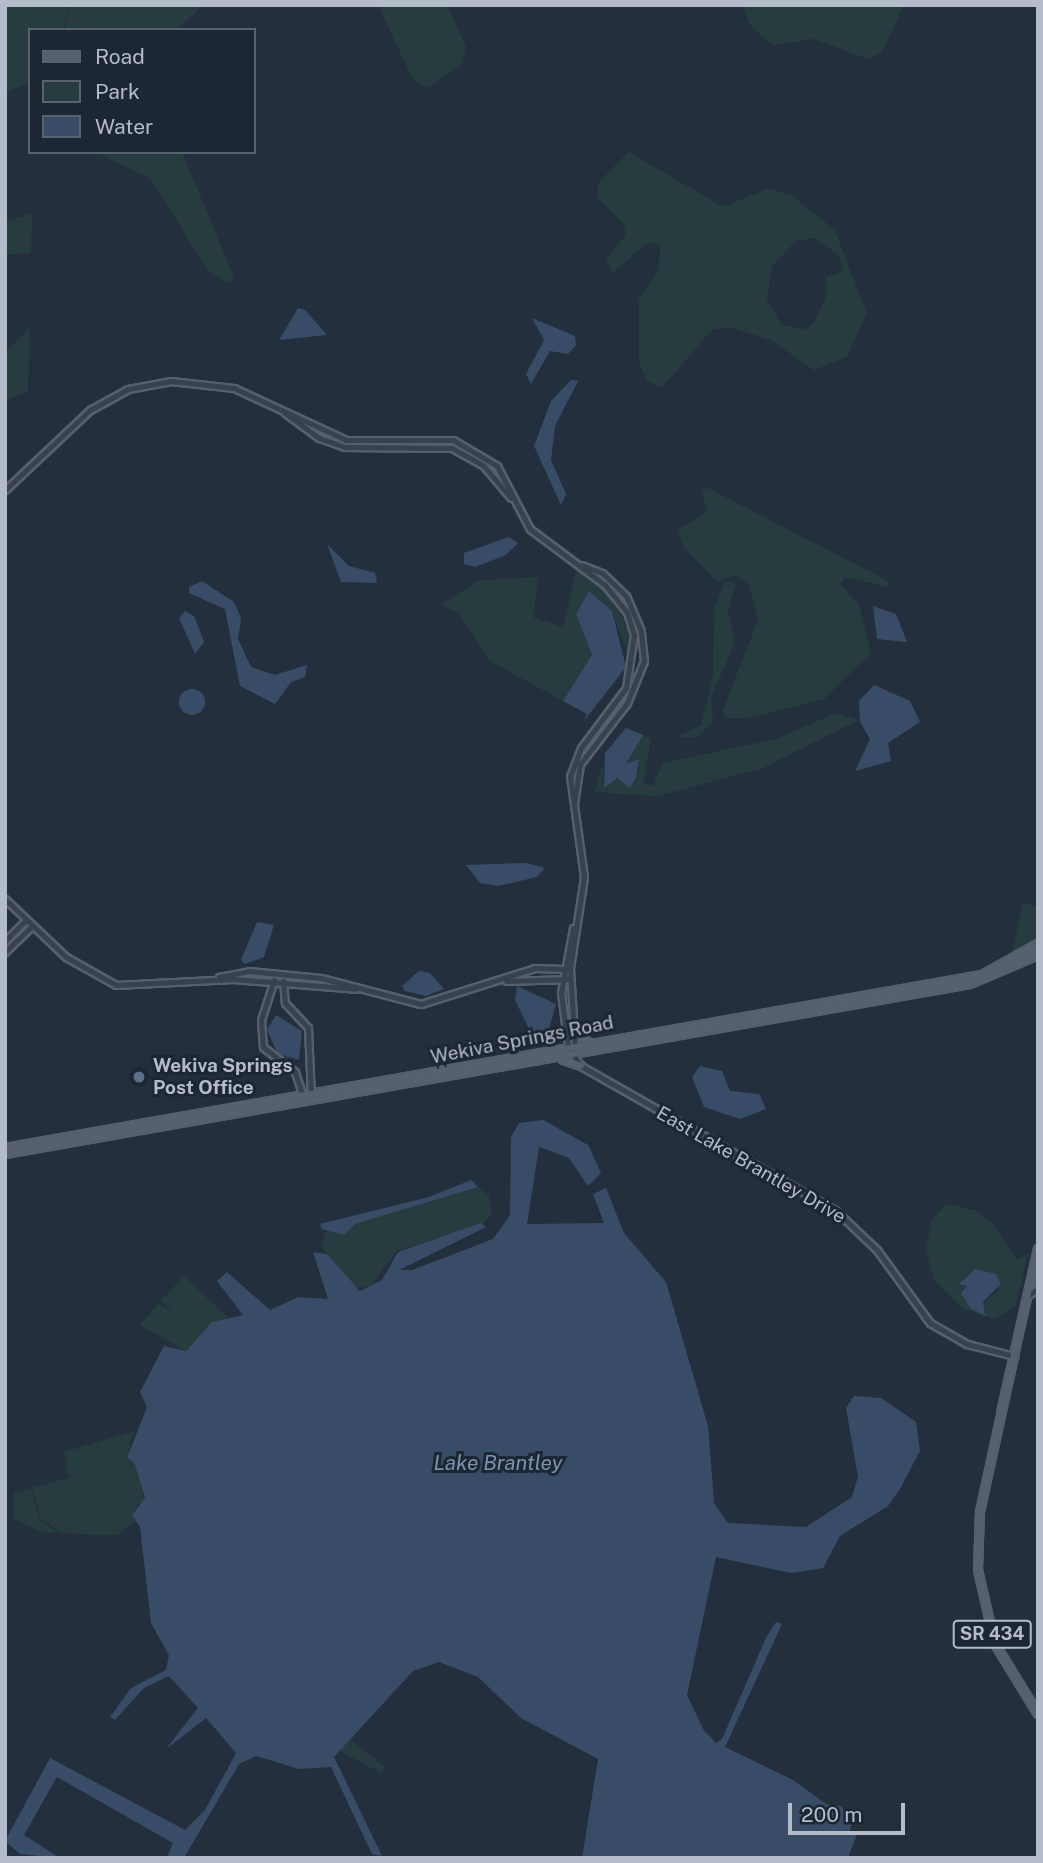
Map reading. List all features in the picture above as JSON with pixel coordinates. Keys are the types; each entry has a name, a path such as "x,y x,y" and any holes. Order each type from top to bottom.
{"main road":[{"name":"Wekiva Springs Road","path":"120,1131 306,1093 982,975 1037,950"},
{"name":"Wekiva Springs Road","path":"5,1154 120,1131 558,1059 988,981 1037,950"},
{"path":"644,1043 684,1027"},
{"path":"574,1033 590,1043"},
{"path":"558,1059 582,1066"},
{"name":"Wekiva Springs Road","path":"9,1147 69,1140"},
{"path":"5,1142 9,1147"},
{"name":"SR 434","path":"1038,1249 1035,1278 1028,1295 980,1512 979,1580 995,1644 1038,1714"}],"street":[{"path":"5,490 76,420 128,389 206,382 285,412 346,440 378,444 430,436 464,443 497,466 536,536 598,578 621,603 635,643 626,688 573,762 573,807 584,877 561,978 575,1056"},
{"path":"568,560 602,573 626,596 644,649 635,691 580,765 573,807"},
{"path":"5,899 78,966 116,985 275,974 421,1004 496,983 535,968 570,970"},
{"path":"5,941 26,920"},
{"path":"5,952 32,926"},
{"path":"572,1046 574,1033 569,979 574,927"},
{"path":"275,974 261,1020 263,1047 295,1072 312,1101"},
{"path":"284,975 285,1003 308,1028 304,1102"},
{"path":"496,983 569,979"},
{"path":"208,980 356,989"},
{"name":"East Lake Brantley Drive","path":"575,1056 582,1066 835,1210 877,1250 930,1323 967,1344 1014,1356"},
{"path":"1028,1295 1038,1289"}],"green space":[{"path":"5,5 67,5 68,14 64,28 28,28 28,84 5,92"},
{"path":"69,5 203,5 178,28 65,28"},
{"path":"378,5 447,5 466,47 462,63 429,88 413,80"},
{"path":"743,5 904,5 882,52 868,59 814,39 772,45 750,25"},
{"path":"629,152 723,207 767,189 791,195 835,231 867,313 847,357 814,370 771,340 729,327 712,330 662,387 647,381 639,362 639,298 659,270 660,244 647,243 613,273 606,259 626,235 624,225 598,198 598,183","holes":["813,238 838,254 843,271 826,277 826,297 814,322 804,330 782,325 767,301 772,266 796,241"]},
{"path":"99,154 183,154 234,277 227,283 207,269 150,178"},
{"path":"32,214 31,253 5,255 5,221"},
{"path":"30,328 28,391 5,401 5,352"},
{"path":"706,487 888,581 888,587 845,577 840,584 859,605 871,653 824,699 750,718 727,718 722,712 758,620 749,584 734,575 718,582 683,546 678,530 708,511 701,492"},
{"path":"582,571 615,599 631,639 631,665 612,611 590,591 576,614 593,655 563,701 490,661 459,613 441,605 479,580 538,577 533,617 563,627 576,572"},
{"path":"726,580 736,584 728,610 735,643 711,697 713,721 698,737 676,737 701,725 713,676 714,608"},
{"path":"836,713 858,720 763,768 658,796 594,792 604,762 602,784 616,778 633,786 639,768 626,764 643,735 651,739 643,783 653,786 663,763 776,739"},
{"path":"1023,903 1038,907 1038,937 1012,955"},
{"path":"478,1187 489,1196 492,1214 484,1223 397,1251 370,1286 354,1288 322,1248 325,1232"},
{"path":"946,1204 975,1210 995,1226 1017,1259 1028,1254 1016,1305 995,1319 983,1315 983,1303 999,1290 998,1277 974,1270 962,1280 967,1290 962,1293 982,1315 963,1309 933,1278 926,1249 932,1220"},
{"path":"184,1276 227,1317 205,1329 186,1351 139,1325 158,1304 174,1313 161,1301"},
{"path":"135,1431 129,1443 145,1502 137,1504 134,1522 117,1535 88,1535 61,1532 41,1519 32,1488 69,1478 64,1452"},
{"path":"31,1488 40,1520 57,1532 44,1533 13,1518 14,1493"},
{"path":"345,1735 385,1767 381,1773 335,1748"}],"water":[{"path":"298,308 305,310 327,335 279,340"},
{"path":"532,318 575,336 576,345 568,354 550,351 531,384 526,374 544,340"},
{"path":"571,380 578,381 555,426 551,460 566,494 561,505 534,446 551,401"},
{"path":"509,537 518,543 506,555 475,567 464,564 464,553"},
{"path":"327,544 349,566 375,573 377,583 341,582"},
{"path":"202,581 234,602 241,618 238,639 251,667 275,675 307,665 305,677 291,682 275,704 240,686 225,609 189,593 189,587"},
{"path":"589,591 612,611 626,667 584,721 587,714 563,701 592,655 576,614"},
{"path":"873,606 896,614 907,642 877,639"},
{"path":"185,611 194,616 204,642 195,654 179,618"},
{"path":"874,685 910,701 920,722 888,743 891,761 855,771 870,739 860,722 859,701"},
{"path":"192,689 201,693 205,702 201,711 192,715 183,711 179,702 183,693"},
{"path":"626,728 643,735 626,764 639,759 636,778 630,788 617,778 604,788 605,753"},
{"path":"527,863 545,868 537,877 498,886 480,883 466,865"},
{"path":"257,922 274,925 264,957 245,964 241,960"},
{"path":"419,971 430,973 444,989 426,996 405,991 402,986"},
{"path":"517,986 556,1004 546,1039 532,1035 515,1000"},
{"path":"276,1015 302,1031 299,1060 278,1054 267,1030"},
{"path":"700,1066 722,1071 730,1091 759,1094 766,1109 740,1119 704,1107 692,1077"},
{"name":"Lake Brantley","path":"543,1120 588,1145 601,1173 588,1186 569,1158 539,1147 527,1224 604,1223 593,1194 606,1188 624,1233 666,1282 708,1426 714,1503 728,1523 806,1527 852,1497 858,1477 846,1408 854,1396 881,1398 916,1422 920,1451 900,1489 888,1506 840,1536 823,1568 791,1573 716,1557 687,1695 703,1729 716,1743 722,1739 766,1638 776,1622 782,1624 725,1747 793,1780 826,1804 841,1806 853,1821 849,1833 857,1834 848,1858 582,1858 598,1759 521,1718 478,1677 439,1662 413,1671 334,1757 382,1856 372,1854 331,1767 299,1769 256,1756 239,1764 184,1858 167,1858 173,1843 57,1777 24,1835 60,1858 20,1854 5,1841 50,1758 185,1830 205,1810 236,1753 206,1718 166,1749 198,1708 169,1676 144,1688 115,1720 110,1717 131,1688 166,1670 169,1655 151,1623 140,1527 132,1515 145,1498 134,1462 127,1458 147,1407 140,1392 164,1346 186,1351 212,1322 243,1315 217,1281 227,1272 270,1310 298,1297 328,1299 313,1252 327,1254 360,1291 382,1280 398,1252 481,1223 486,1227 399,1270 412,1270 493,1239 510,1215 511,1137 519,1123"},
{"path":"471,1180 478,1187 355,1224 344,1235 322,1229 320,1224 429,1197"},
{"path":"975,1269 996,1274 1001,1284 983,1302 985,1316 970,1308 961,1293 967,1286 959,1284"}],"place":[{"name":"Wekiva Springs Post Office","path":"139,1077"}]}
